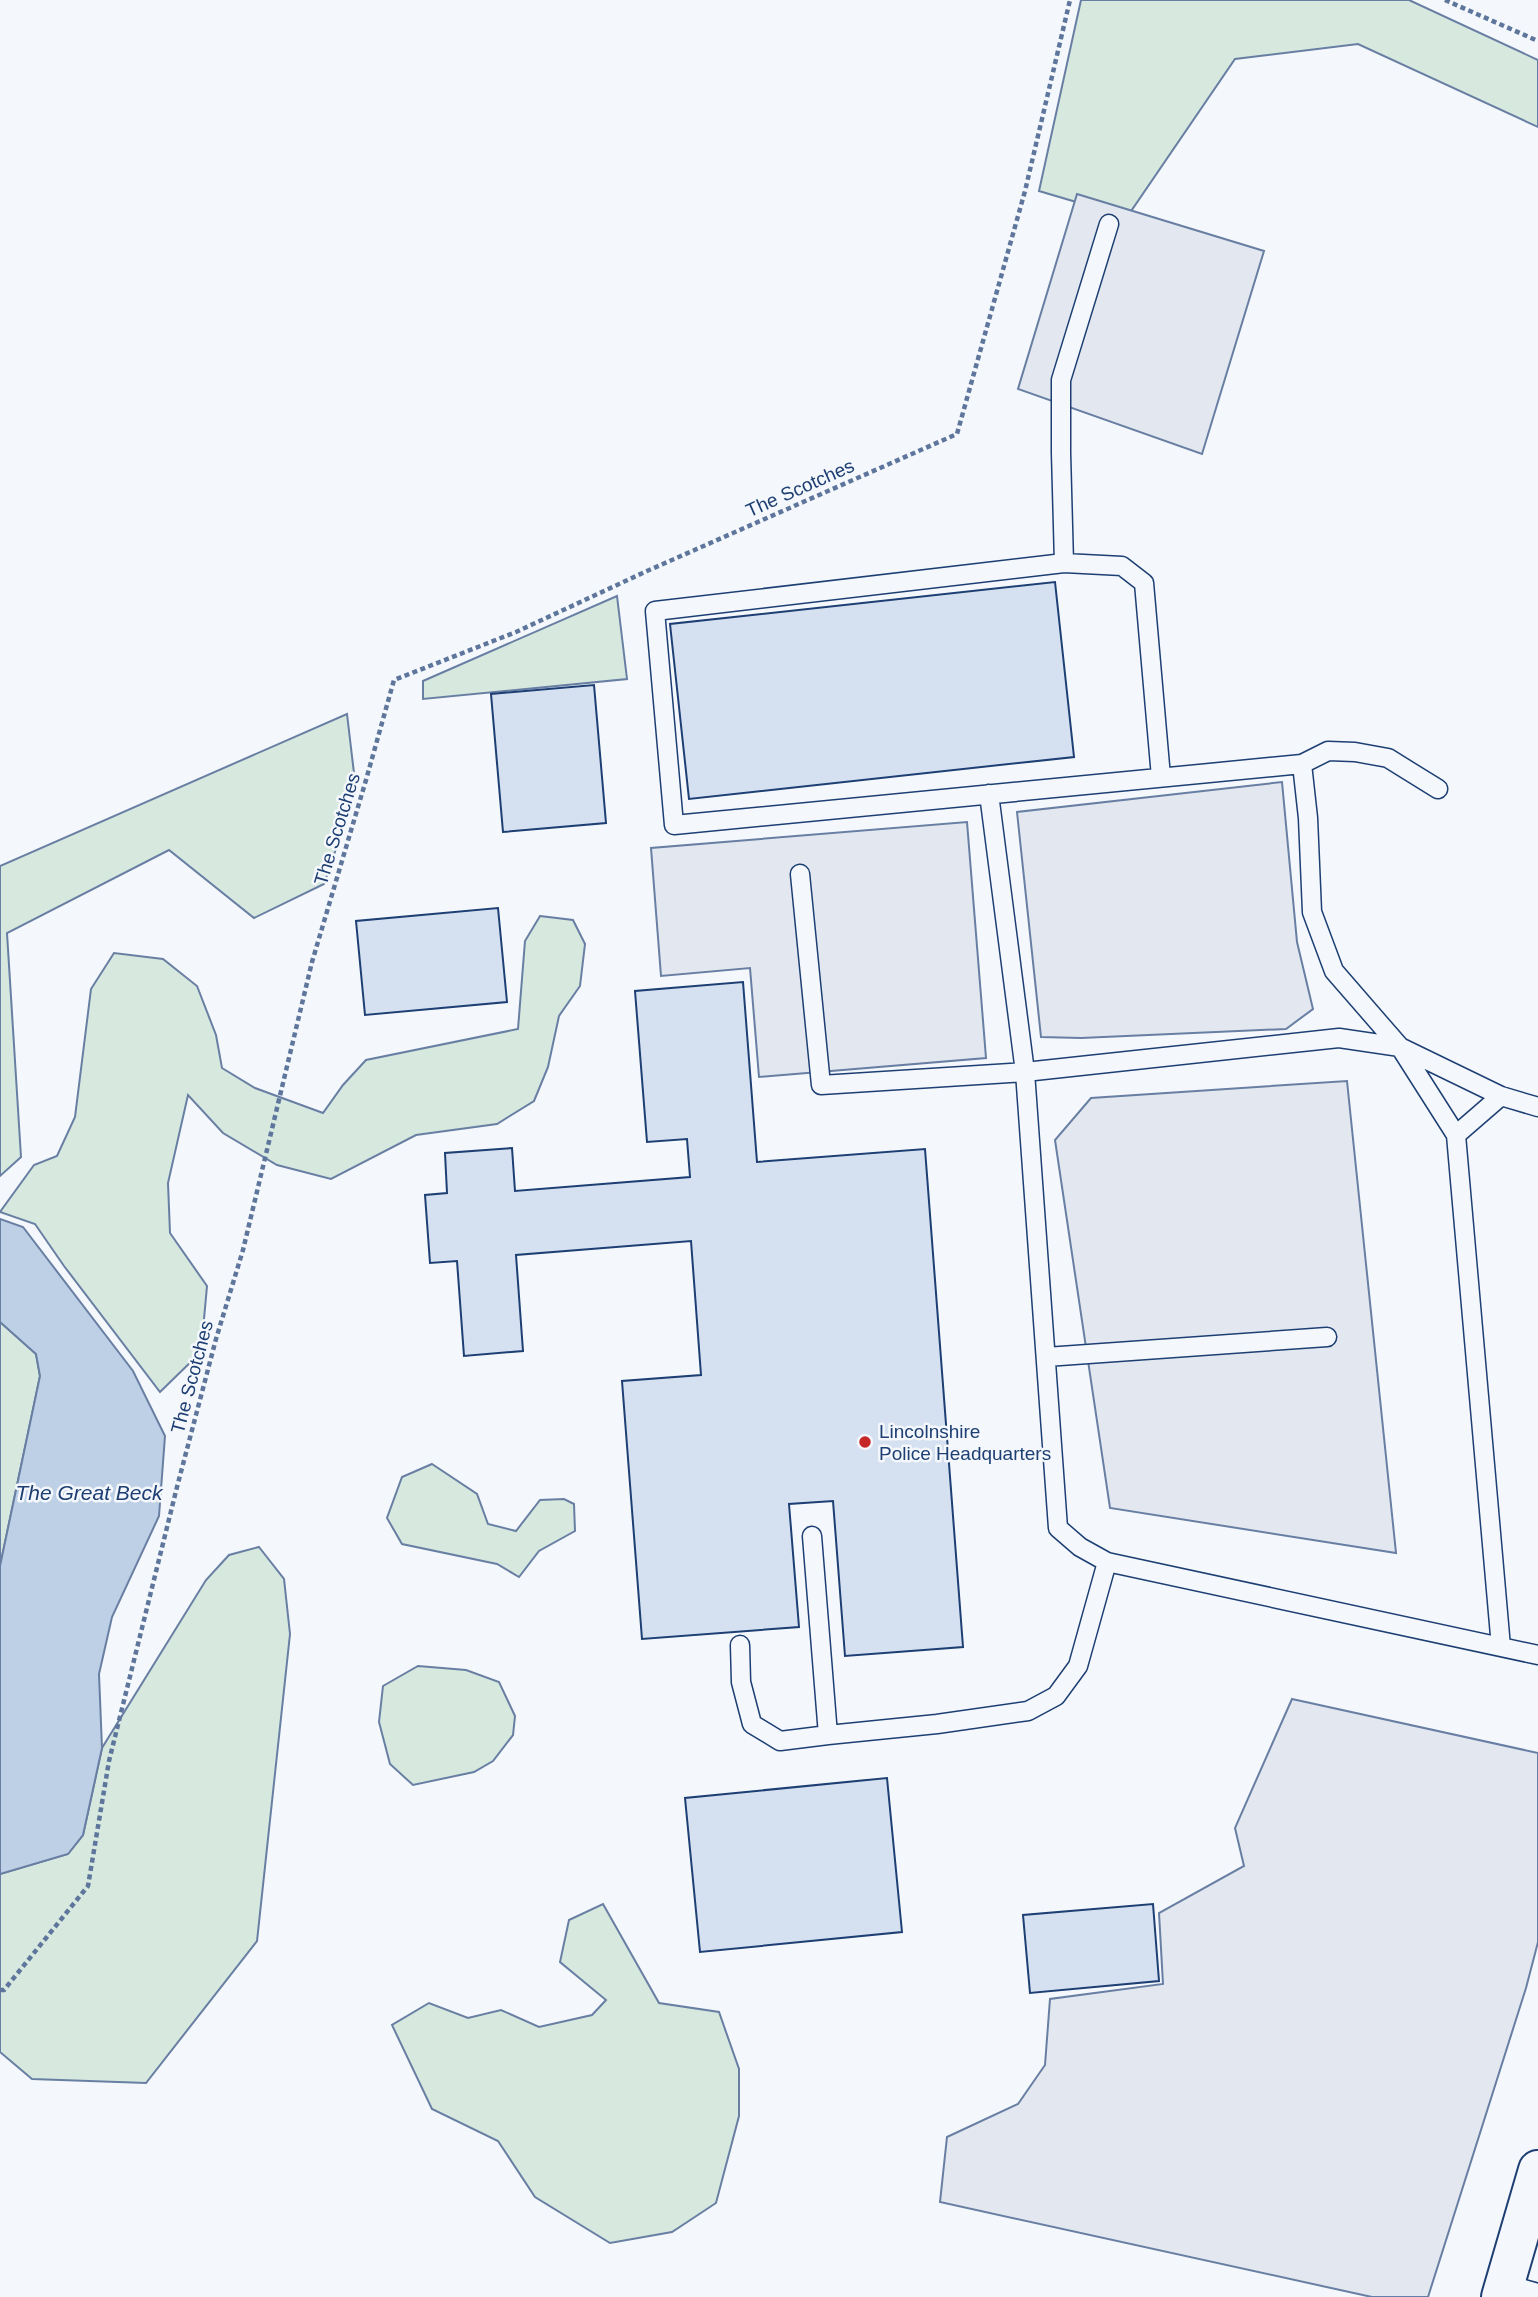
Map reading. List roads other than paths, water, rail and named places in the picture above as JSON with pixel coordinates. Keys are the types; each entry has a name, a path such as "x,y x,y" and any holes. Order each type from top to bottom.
{"street":[{"path":"1515,2291 1538,2170"}],"lane":[{"path":"1064,564 1061,380 1109,223"},
{"path":"1161,778 1144,583 1122,566 1064,564 655,611 674,825 989,794 1161,778 1302,764 1328,751 1355,752 1388,758 1438,789"},
{"path":"1302,764 1308,818 1312,912 1334,971 1400,1046 1456,1135 1500,1647"},
{"path":"989,794 1025,1072 1058,1528 1080,1546 1107,1562 1538,1655"},
{"path":"800,874 821,1085 1025,1072 1339,1038 1400,1046 1501,1097 1538,1107"},
{"path":"1456,1135 1501,1097"},
{"path":"1046,1357 1327,1337"},
{"path":"812,1536 828,1735"},
{"path":"740,1645 741,1682 752,1724 780,1741 1028,1711 1056,1696 1078,1666 1107,1562"}],"water":[{"name":"The Great Beck","path":"0,1219 23,1227 133,1371 165,1436 159,1516 112,1617 99,1674 102,1748 83,1835 68,1854 0,1874 0,1566 40,1376 36,1354 0,1322"}],"place":[{"name":"Lincolnshire Police Headquarters","path":"865,1442"}]}
